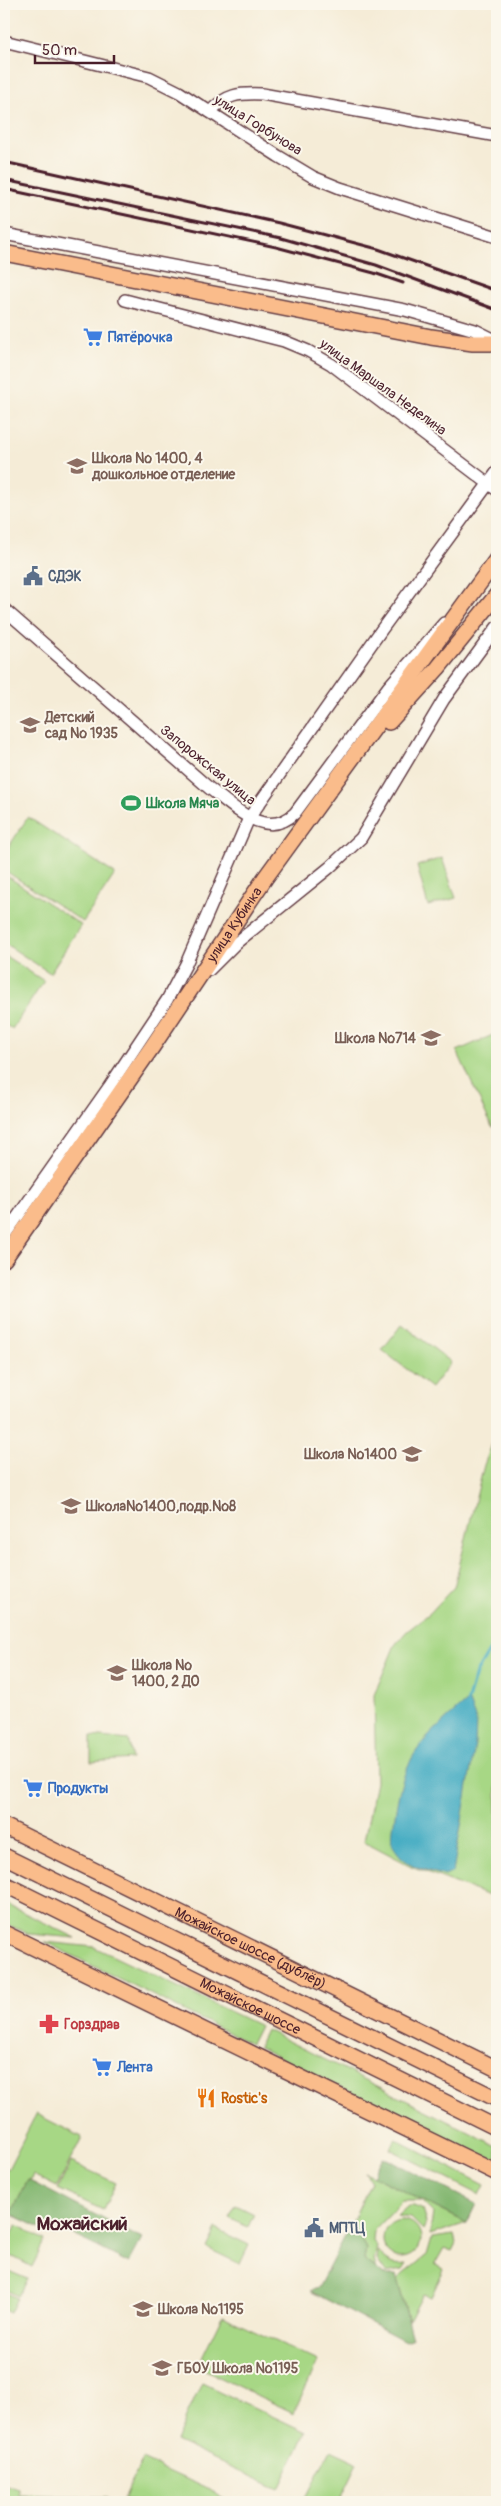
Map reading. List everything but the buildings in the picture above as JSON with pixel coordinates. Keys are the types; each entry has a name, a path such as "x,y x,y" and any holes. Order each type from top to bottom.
{"main road":[{"path":"4,253 431,337 473,343 497,342"},
{"name":"улица Кубинка","path":"4,1259 178,1008 265,878 497,559"},
{"path":"337,779 438,668 493,600"},
{"name":"Можайское шоссе (дублёр)","path":"4,1826 497,2069"},
{"name":"Можайское шоссе","path":"4,1856 497,2099"},
{"name":"Можайское шоссе","path":"4,1884 497,2128"},
{"path":"4,1933 497,2173"}],"street":[{"name":"улица Горбунова","path":"4,41 149,77 179,92 313,176 340,188 497,237"},
{"path":"210,112 219,102 241,93 262,94 497,136"},
{"path":"4,234 405,310 475,330 497,342"},
{"name":"улица Маршала Неделина","path":"125,300 284,341 308,351 332,364 493,487"},
{"path":"4,1236 109,1087 166,1000 186,964 250,818 382,629 493,487 497,472"},
{"name":"Запорожская улица","path":"4,608 209,788 250,818 265,825 274,825 289,819 408,662 438,629 459,610"},
{"path":"178,1008 236,943 347,853 361,838 444,699 497,627"}],"green space":[{"path":"28,817 115,874 83,922 4,870 4,854"},
{"path":"442,858 456,898 428,906 417,866"},
{"path":"4,874 81,925 50,973 4,943"},
{"path":"4,955 44,981 12,1029 4,1024"},
{"path":"495,1034 497,1038 497,1125 492,1127 457,1051"},
{"path":"402,1324 451,1362 431,1388 382,1350"},
{"path":"497,1431 497,1899 411,1866 364,1841 376,1782 374,1695 395,1645 406,1632 430,1613 454,1587 484,1465"},
{"path":"91,1736 129,1740 132,1759 91,1762"},
{"path":"4,1903 76,1938 29,1934 4,1923"},
{"path":"45,1942 94,1947 260,2026 251,2044"},
{"path":"266,2030 497,2146 497,2166 258,2047"},
{"path":"36,2114 82,2137 57,2187 33,2175 30,2181 28,2180 11,2214 4,2210 4,2167 8,2169"},
{"path":"395,2139 485,2185 480,2195 390,2149"},
{"path":"383,2157 476,2204 467,2223 373,2176"},
{"path":"71,2162 116,2183 103,2210 58,2189"},
{"path":"365,2172 467,2223 430,2235 433,2213 421,2201 402,2201 374,2230 373,2241 377,2247 374,2261 377,2269 364,2259 366,2249 352,2223 371,2182"},
{"path":"28,2180 142,2239 129,2263 56,2226 55,2235 11,2214"},
{"path":"236,2205 254,2214 248,2227 229,2218"},
{"path":"408,2206 414,2206 422,2210 426,2223 423,2230 411,2218 397,2216"},
{"path":"402,2220 416,2225 421,2239 416,2253 402,2258 388,2253 383,2239 388,2225"},
{"path":"352,2223 366,2249 364,2259 384,2275 396,2275 413,2338 405,2341 310,2291 318,2288"},
{"path":"17,2225 45,2240 32,2267 4,2252"},
{"path":"216,2229 249,2245 240,2264 207,2248"},
{"path":"454,2235 456,2243 452,2251 444,2248 435,2264 444,2269 431,2297 423,2294 409,2321 397,2279 427,2255 432,2238"},
{"path":"378,2251 390,2262 406,2264 402,2270 386,2273 377,2260"},
{"path":"4,2269 27,2279 18,2296 4,2289"},
{"path":"4,2292 17,2298 10,2313 4,2310"},
{"path":"222,2316 318,2361 294,2413 197,2367"},
{"path":"202,2383 306,2432 279,2489 175,2441"},
{"path":"330,2450 358,2463 339,2502 303,2502"},
{"path":"142,2459 235,2502 147,2502 124,2499"},
{"path":"4,2484 18,2489 18,2494 107,2497 107,2502 4,2502"}],"water":[{"path":"468,1700 476,1720 475,1745 453,1872 445,1876 420,1868 402,1858 393,1844 393,1831 399,1794 410,1762 418,1749 438,1726"}],"waterway":[{"path":"468,1700 476,1673 492,1646 497,1621"}],"railway":[{"path":"4,162 279,223 378,249 497,291"},
{"path":"4,180 281,238 376,265 497,310"},
{"path":"4,189 276,247 374,273 403,283"}],"place":[{"name":"Пятёрочка","path":"93,337"},
{"name":"Школа № 1400, 4 дошкольное отделение","path":"77,466"},
{"name":"СДЭК","path":"33,576"},
{"name":"Детский сад № 1935","path":"30,725"},
{"name":"Школа Мяча","path":"131,803"},
{"name":"Школа №714","path":"431,1038"},
{"name":"Школа №1400","path":"412,1454"},
{"name":"Школа№1400,подр.№8","path":"71,1506"},
{"name":"Школа № 1400, 2 ДО","path":"117,1673"},
{"name":"Продукты","path":"33,1788"},
{"name":"Горздрав","path":"49,2024"},
{"name":"Лента","path":"102,2067"},
{"name":"Rostic's","path":"206,2098"},
{"name":"МПТЦ","path":"314,2228"},
{"name":"Школа №1195","path":"143,2309"},
{"name":"ГБОУ Школа №1195","path":"162,2368"}],"district":[{"name":"Можайский","path":"82,2224"}]}
